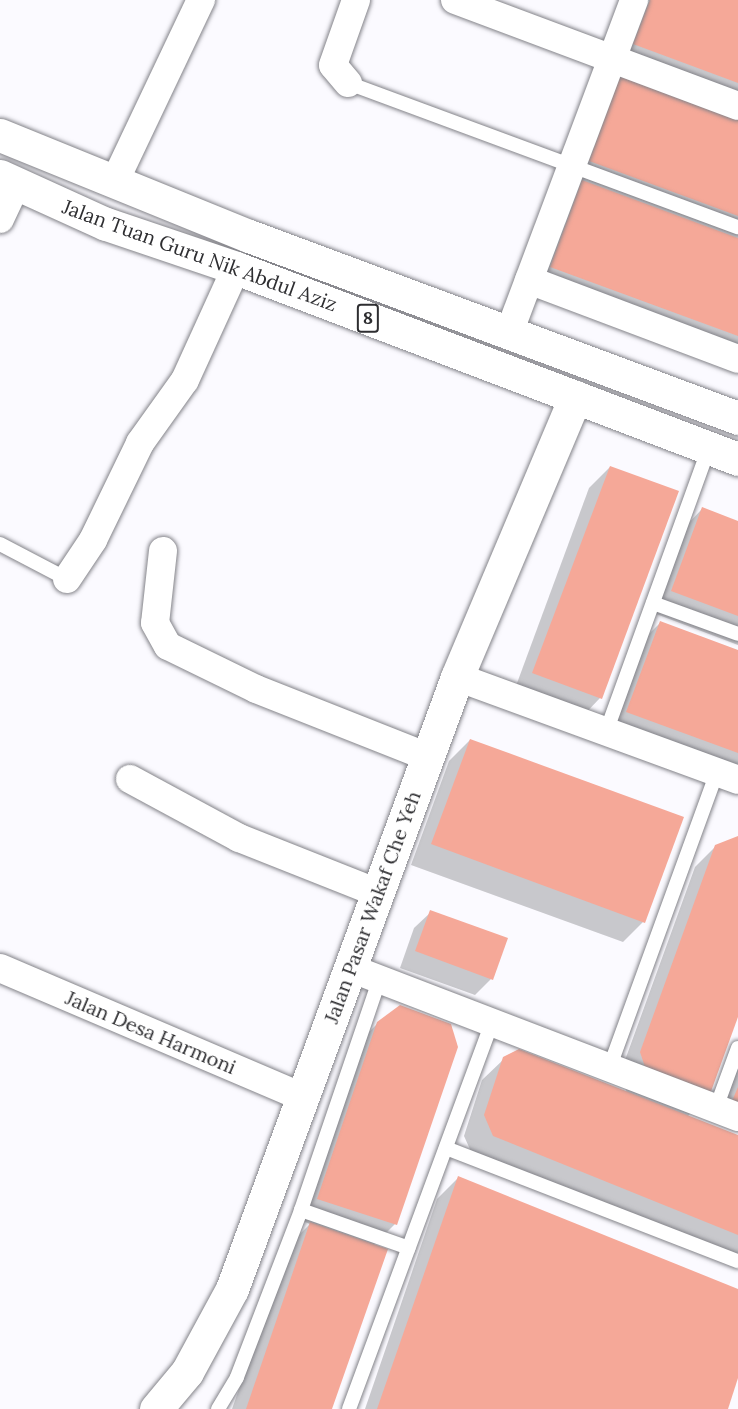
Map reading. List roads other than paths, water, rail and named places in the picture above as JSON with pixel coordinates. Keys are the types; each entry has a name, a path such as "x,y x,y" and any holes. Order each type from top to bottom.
{"main road":[{"name":"Jalan Tuan Guru Nik Abdul Aziz","path":"0,135 114,183 738,418"},
{"name":"Jalan Tuan Guru Nik Abdul Aziz","path":"8,180 106,224 236,268 723,453"},
{"name":"Jalan Pasar Wakaf Che Yeh","path":"162,1408 212,1331 232,1289 303,1097 365,973 378,893 457,677 575,397"}],"street":[{"path":"114,183 201,0"},
{"path":"348,83 333,64 356,0"},
{"path":"455,0 738,106"},
{"path":"509,333 634,0"},
{"path":"0,219 8,180"},
{"path":"67,579 140,443 185,380 236,268"},
{"path":"529,280 738,359"},
{"path":"163,551 155,623 168,646 256,689 428,757"},
{"path":"457,677 728,776"},
{"path":"130,779 239,838 378,893"},
{"name":"Jalan Desa Harmoni","path":"0,968 303,1097"},
{"path":"365,973 494,1020 727,1113"}],"lane":[{"path":"348,83 738,227"},
{"path":"606,732 653,603 723,453"},
{"path":"0,544 67,579"},
{"path":"653,603 738,634"},
{"path":"610,1066 728,776"},
{"path":"218,1409 237,1377 301,1210 365,973"},
{"path":"349,1409 494,1020"},
{"path":"727,1113 738,1047"},
{"path":"446,1148 738,1261"},
{"path":"301,1210 409,1248"}]}
